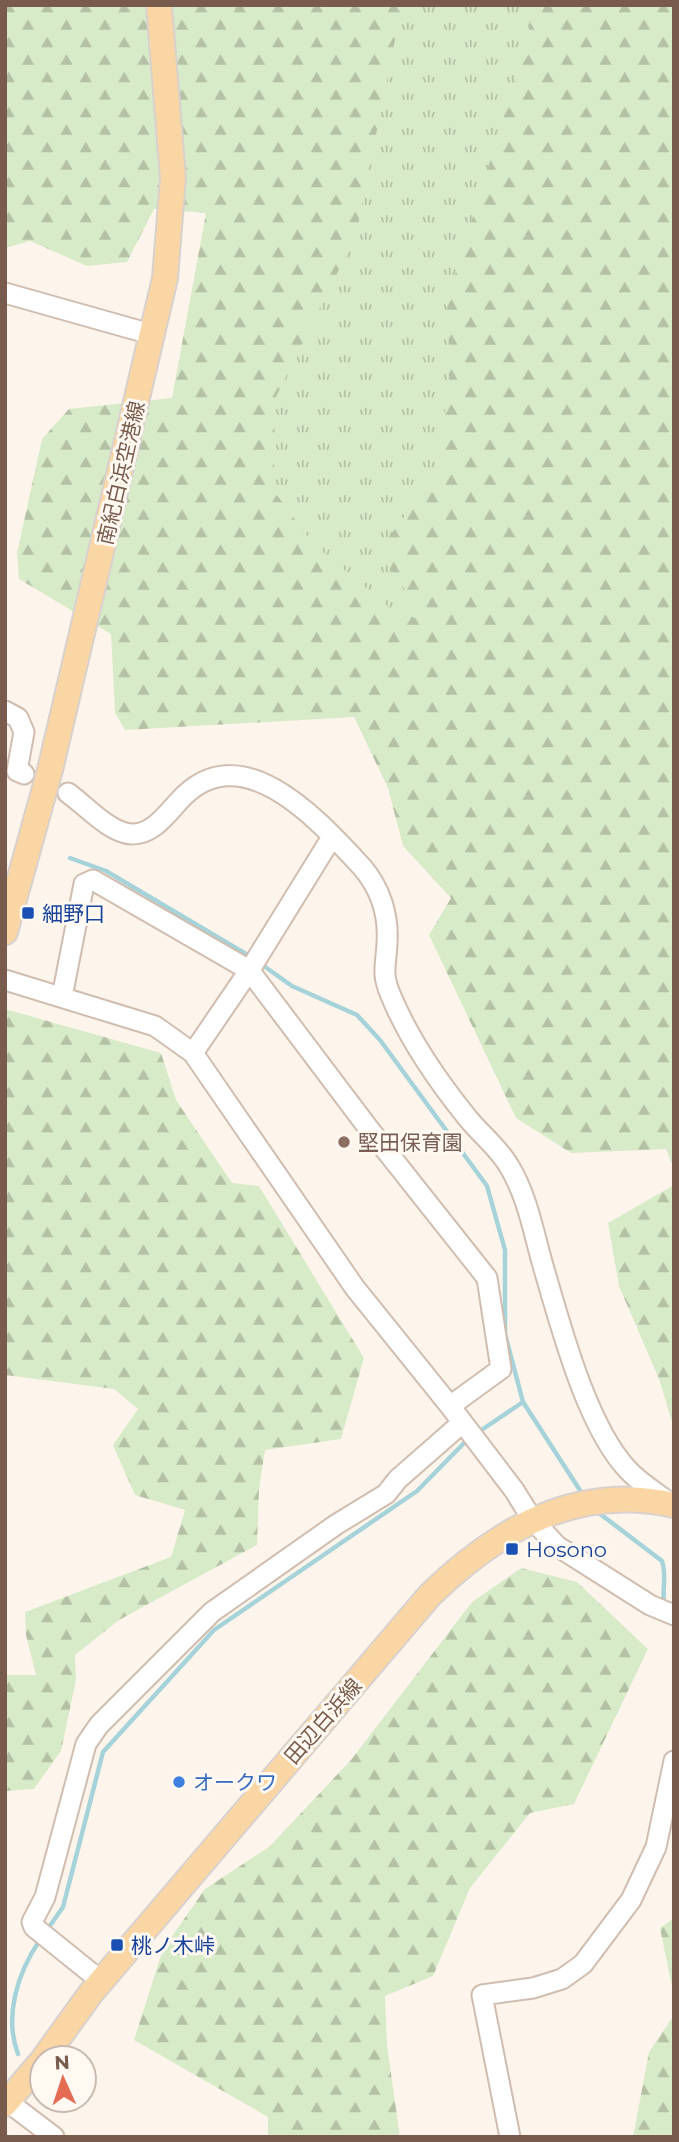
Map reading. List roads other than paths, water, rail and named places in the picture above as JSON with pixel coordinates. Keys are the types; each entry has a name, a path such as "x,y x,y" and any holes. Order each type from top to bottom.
{"main road":[{"name":"南紀白浜空港線","path":"5,932 50,770 154,335 171,231 173,178 159,5"},
{"name":"田辺白浜線","path":"55,2044 101,1981 430,1595 467,1559 499,1536 532,1519 582,1505 632,1500 673,1504"},
{"name":"田辺白浜線","path":"6,2103 28,2077"}],"street":[{"path":"5,293 154,335"},
{"path":"5,711 18,718 23,732 18,771 24,774"},
{"path":"68,793 121,833 135,835 158,823 190,789 203,782 226,776 251,776 281,793 332,837 378,889 386,912 387,943 382,969 404,1023 467,1119 509,1165 518,1184 599,1429 628,1470 673,1504"},
{"path":"192,1053 253,964 332,837"},
{"path":"62,997 85,884 93,880 253,964 369,1129 487,1278 501,1369 450,1406"},
{"path":"5,980 155,1026 192,1053 355,1288 450,1406 532,1519 557,1546 650,1605 674,1615"},
{"path":"101,1981 34,1927 32,1922 45,1897 86,1744 99,1725 212,1612 337,1524 386,1494 398,1479 464,1425"},
{"path":"510,2137 482,1996 533,1988 562,1979 583,1964 631,1900 656,1847 674,1761"},
{"path":"6,2103 54,2137"}],"waterway":[{"path":"70,858 106,871 251,957"},
{"path":"261,964 292,986 357,1015 380,1040 487,1186 505,1250 505,1334 523,1402 477,1433"},
{"path":"523,1402 583,1495"},
{"path":"47,1930 63,1907 103,1752 214,1630 417,1491 469,1438"},
{"path":"595,1510 662,1561 664,1603"},
{"path":"18,2054 12,2025 15,1996 25,1967 40,1940"}],"place":[{"name":"細野口","path":"28,913"},
{"name":"堅田保育園","path":"344,1142"},
{"name":"Hosono","path":"512,1549"},
{"name":"オークワ","path":"179,1782"},
{"name":"桃ノ木峠","path":"117,1945"}]}
